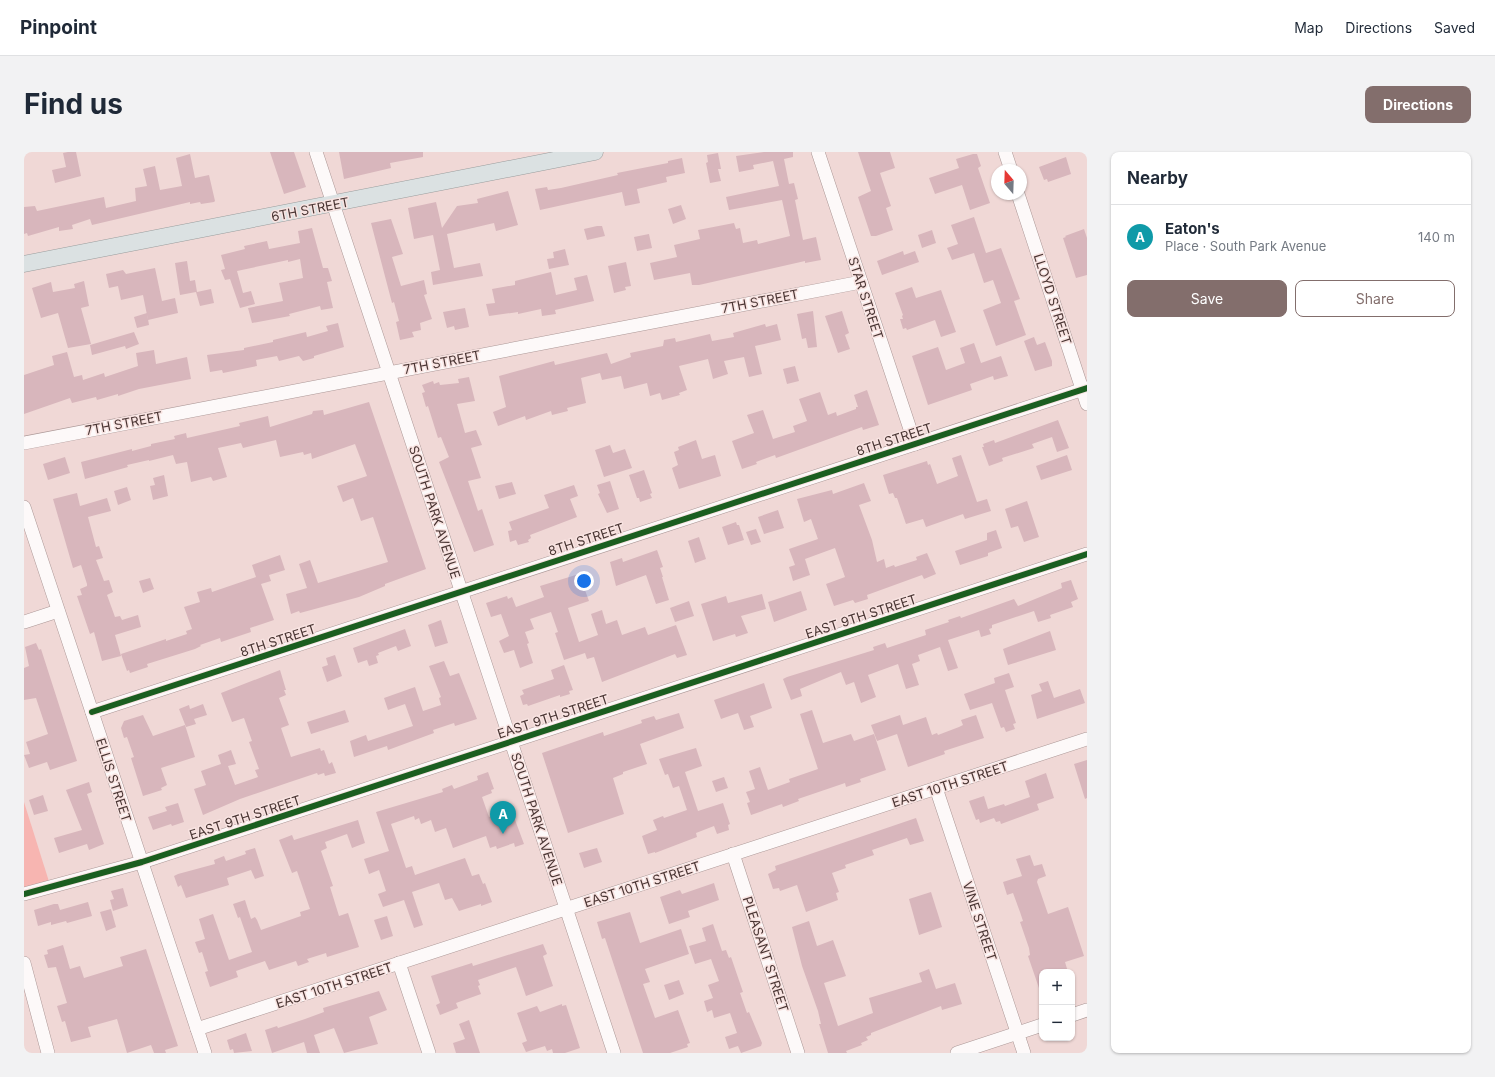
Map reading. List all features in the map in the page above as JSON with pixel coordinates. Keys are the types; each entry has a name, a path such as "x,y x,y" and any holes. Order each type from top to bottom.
{"main road":[{"name":"6TH STREET","path":"24,264 595,152"}],"street":[{"name":"SOUTH PARK AVENUE","path":"316,152 614,1053"},
{"name":"STAR STREET","path":"818,152 915,444"},
{"path":"1005,152 1009,164"},
{"name":"LLOYD STREET","path":"1020,200 1084,388 1087,404"},
{"name":"7TH STREET","path":"24,443 861,282"},
{"name":"8TH STREET","path":"92,712 1084,388"},
{"name":"ELLIS STREET","path":"24,507 205,1053"},
{"name":"EAST 9TH STREET","path":"24,894 142,862 1087,554"},
{"path":"24,622 58,611"},
{"name":"EAST 10TH STREET","path":"198,1029 1087,739"},
{"name":"VINE STREET","path":"936,788 1024,1053"},
{"name":"PLEASANT STREET","path":"733,854 798,1053"},
{"path":"24,963 48,1053"},
{"path":"399,963 429,1053"},
{"path":"1075,1014 1087,1010"},
{"path":"957,1053 1039,1026"}],"shaded area":[{"path":"24,802 51,888 24,894"}],"building":[{"path":"76,152 81,176 55,183 52,170 66,167 63,153"},
{"path":"270,152 294,152 306,187 284,194"},
{"path":"339,152 423,152 423,157 390,163 391,168 344,179"},
{"path":"764,152 793,152 793,157 784,159 789,184 794,183 798,199 795,200 803,240 816,237 821,260 805,263 805,261 699,285 692,285 690,273 654,280 650,263 677,257 674,245 700,239 698,230 734,223 736,229 740,228 743,243 757,240 758,244 790,236 782,200 729,210 726,197 779,186 773,161 753,165 754,169 739,172 736,156"},
{"path":"858,152 890,152 895,168 880,173 891,206 886,208 893,230 876,236 871,236 858,197 871,191"},
{"path":"718,153 721,169 718,169 721,181 710,183 706,163 708,162 707,155"},
{"path":"190,154 195,178 209,175 214,202 190,204 190,202 92,225 90,219 72,225 73,229 59,231 59,227 28,236 27,233 24,234 24,207 35,206 37,211 104,197 106,208 136,201 135,188 147,186 143,169 155,166 160,190 182,186 176,158"},
{"path":"977,154 981,166 978,168 990,203 970,210 962,185 935,194 929,178 959,168 956,159"},
{"path":"1066,157 1071,174 1048,182 1047,179 1044,180 1039,167"},
{"path":"682,158 685,173 666,177 667,182 637,189 640,203 625,206 622,192 540,210 535,189 547,187 548,190 561,188 618,175 617,173 668,163 668,161"},
{"path":"508,191 518,225 496,231 494,223 447,234 454,268 480,263 483,276 433,285 431,272 440,270 433,235 414,239 408,208 436,202 442,228 457,206 478,203 477,199"},
{"path":"681,205 686,219 673,224 668,209"},
{"path":"974,217 986,253 1001,248 1020,299 1014,301 1026,335 996,346 983,310 1001,303 993,280 984,283 974,253 952,260 947,248 958,244 951,225"},
{"path":"391,219 403,254 392,257 401,286 424,280 427,294 424,295 432,319 420,323 421,330 412,332 414,337 400,340 396,322 399,321 394,302 392,303 371,223"},
{"path":"602,226 605,236 587,240 584,229"},
{"path":"312,228 323,268 328,268 332,281 327,282 333,308 321,310 320,306 289,314 290,316 252,323 248,308 283,301 279,283 303,278 300,259 288,262 288,260 237,271 243,293 251,291 255,304 240,308 230,279 225,280 221,270 225,269 221,255 245,249 244,246 267,241 269,249 300,243 298,231"},
{"path":"1084,229 1087,238 1087,275 1076,278 1063,238"},
{"path":"932,230 936,243 922,248 918,235"},
{"path":"649,234 652,248 637,251 634,237"},
{"path":"565,249 569,265 549,269 547,259 554,258 553,252"},
{"path":"903,251 904,255 915,251 919,262 882,275 877,261"},
{"path":"187,261 190,281 195,280 197,292 211,289 214,303 200,306 196,292 180,295 175,263"},
{"path":"626,262 631,286 625,287 626,290 614,293 608,266"},
{"path":"155,268 162,301 175,298 178,313 148,320 143,295 121,300 118,286 109,288 106,274 123,270 126,274"},
{"path":"551,272 556,295 577,290 574,278 587,275 594,301 555,310 556,314 542,316 541,309 518,314 518,312 489,316 486,304 495,303 492,289 515,285 515,281"},
{"path":"84,281 89,306 81,308 91,344 68,348 58,313 41,318 32,288 51,282 53,292 75,288 74,284"},
{"path":"912,287 916,298 941,290 956,332 941,337 935,320 907,330 906,328 903,329 900,319 903,319 903,315 895,293"},
{"path":"465,308 469,327 455,330 454,326 447,328 443,312"},
{"path":"813,311 817,347 808,348 806,338 802,339 797,314"},
{"path":"842,311 849,333 845,335 850,349 838,353 825,316"},
{"path":"147,313 149,325 137,328 134,317"},
{"path":"338,323 344,347 303,361 299,356 279,361 277,356 256,360 257,366 223,373 222,370 210,372 207,355 244,350 244,348 273,342 273,340 306,332 307,337 328,331 326,326"},
{"path":"765,324 766,327 777,324 781,340 755,346 762,374 749,377 744,357 724,361 728,374 713,379 708,359 679,366 687,390 679,393 680,395 662,400 660,393 650,396 647,383 624,389 621,376 602,380 600,373 581,378 586,403 567,408 568,411 552,415 551,411 526,420 525,416 498,426 493,412 506,407 499,376 554,361 555,365 607,353 611,364 631,357 630,353 663,346 664,340 675,338 676,342 710,334 712,341 734,337 733,333"},
{"path":"134,332 139,344 126,349 125,346 92,355 90,345"},
{"path":"1034,337 1037,345 1045,342 1052,361 1052,366 1035,371 1024,341"},
{"path":"974,343 981,363 1001,356 1008,376 994,380 993,376 970,384 972,390 928,405 912,356 938,347 946,370 965,363 960,348"},
{"path":"154,350 156,364 187,357 191,379 139,389 118,396 118,394 97,400 96,397 72,403 70,398 24,414 24,375 54,365 52,356 67,352 74,377 82,375 83,380 104,373 105,377 138,366 136,353"},
{"path":"795,366 799,381 787,384 783,369"},
{"path":"469,377 475,401 457,404 465,433 476,430 482,445 471,448 481,478 468,481 478,511 482,509 494,545 474,552 439,462 449,457 441,437 438,438 428,406 426,407 422,393 425,392 422,385 433,381 434,384 439,382 440,385 459,383 458,379"},
{"path":"867,390 879,425 863,430 862,427 776,458 775,455 756,462 757,464 742,469 732,441 754,433 747,415 763,410 773,439 795,432 793,426 807,421 799,399 820,392 828,415 836,412 837,416 856,409 856,407 858,407 854,395"},
{"path":"369,402 426,569 385,584 385,586 359,597 300,613 299,611 291,614 286,594 307,588 299,564 310,560 318,583 388,562 373,517 361,521 353,498 343,502 337,486 367,476 355,444 312,459 311,453 304,455 303,452 280,457 276,440 243,448 241,443 218,448 227,477 213,481 211,477 191,482 187,462 176,464 173,455 127,465 128,467 85,479 81,462 132,449 132,451 151,446 151,444 175,439 174,436 186,433 187,438 240,426 239,423 268,416 270,427 312,414 313,411 323,410 324,415"},
{"path":"1058,420 1069,448 1057,452 1052,437 1032,444 1034,448 1002,458 1003,461 989,466 982,447 984,447 983,444 994,440 995,443"},
{"path":"696,440 702,459 715,455 721,476 679,489 672,468 678,465 674,452 679,450 678,447"},
{"path":"610,445 613,453 625,449 632,468 604,477 595,450"},
{"path":"961,455 977,502 987,499 991,511 965,519 963,514 926,527 923,519 906,524 897,498 895,498 893,493 889,494 883,475 927,461 928,465 930,464 937,484 958,476 952,458"},
{"path":"1067,455 1072,470 1041,480 1036,466"},
{"path":"65,457 70,473 48,480 43,464"},
{"path":"644,470 652,493 650,494 652,498 640,502 639,498 637,498 629,475"},
{"path":"164,475 168,496 153,500 150,486 155,485 153,478"},
{"path":"610,481 619,509 607,513 598,494 600,493 597,485"},
{"path":"512,482 516,494 499,499 495,486"},
{"path":"864,483 871,501 859,505 872,540 877,562 884,559 886,568 894,565 895,567 917,560 916,557 927,553 936,574 924,579 922,575 867,595 868,599 855,603 853,600 834,606 826,584 845,577 835,548 805,559 810,575 793,581 789,567 795,565 789,549 818,539 811,519 804,522 797,499 832,490 833,494"},
{"path":"574,485 578,496 570,499 577,517 530,535 531,538 528,540 529,542 518,545 516,540 510,542 508,531 512,530 509,522 549,508 544,495"},
{"path":"127,487 131,500 118,505 114,491"},
{"path":"77,493 80,506 107,498 111,511 88,517 96,547 99,546 103,558 96,560 104,581 109,580 113,592 107,595 115,617 120,616 122,620 138,615 141,627 115,635 121,656 102,661 94,632 90,634 77,596 82,595 80,589 87,586 87,584 81,565 73,568 53,499"},
{"path":"1027,501 1039,537 1024,542 1018,526 1011,528 1005,509"},
{"path":"778,510 784,528 764,534 758,517"},
{"path":"736,522 737,525 739,525 744,540 728,545 722,527"},
{"path":"756,529 761,542 751,545 746,532"},
{"path":"996,530 1002,548 988,553 988,556 960,565 955,551 987,540 987,533"},
{"path":"699,537 706,559 695,563 688,541"},
{"path":"657,550 663,567 660,568 669,600 656,604 646,575 616,586 610,562 622,558 623,562"},
{"path":"280,555 285,570 269,575 271,581 261,584 274,620 250,628 251,632 221,642 220,638 200,645 201,646 195,649 147,664 148,667 130,673 129,670 127,671 121,654 166,639 166,641 187,634 186,631 192,629 184,607 200,602 197,592 211,588 212,592 256,577 252,565"},
{"path":"579,574 589,601 568,608 579,642 598,635 591,614 602,610 606,624 617,620 622,635 645,627 648,635 676,625 687,655 677,658 675,654 602,682 594,657 587,659 585,653 564,660 555,633 558,632 551,612 530,619 534,629 525,632 533,663 520,668 514,650 504,653 499,641 509,636 501,614 491,617 486,603 507,596 508,599 512,597 516,607 544,597 540,586"},
{"path":"150,578 154,589 143,593 139,581"},
{"path":"1071,580 1078,599 1071,602 1073,607 1050,615 1051,618 1038,622 1034,611 992,625 992,628 989,629 991,634 981,637 979,630 948,640 958,668 948,671 940,647 918,655 920,661 912,664 919,685 906,689 898,664 868,675 876,697 861,703 854,682 846,685 841,672 800,689 802,696 791,700 783,679 787,677 874,650 873,647 885,643 887,648 926,635 925,630 949,622 948,620 960,616 961,618 1014,599 1018,606 1062,588 1061,583"},
{"path":"801,591 807,610 774,622 768,602"},
{"path":"762,594 766,609 741,616 748,633 736,637 735,634 713,641 701,604 726,596 728,603"},
{"path":"689,601 694,616 675,622 670,608"},
{"path":"441,620 448,643 435,647 428,625"},
{"path":"405,629 411,646 398,651 396,646 378,653 379,655 376,656 378,663 369,666 367,660 358,663 353,648"},
{"path":"1050,631 1056,650 1008,665 1003,649"},
{"path":"36,643 39,650 41,649 77,761 50,770 47,762 29,768 24,755 30,754 26,742 48,734 36,698 24,700 24,668 29,666 25,647"},
{"path":"335,655 342,676 327,682 322,667 328,665 326,658"},
{"path":"444,661 450,676 459,673 477,719 455,726 454,723 433,730 434,733 388,750 387,746 354,757 350,741 366,735 368,741 413,726 405,704 388,710 384,698 415,687 423,711 441,705 439,698 441,697 429,666"},
{"path":"564,665 573,690 569,691 570,694 560,697 560,695 528,706 527,704 523,705 520,696 524,694 522,690 554,679 551,670"},
{"path":"280,670 286,695 279,698 289,725 281,728 291,757 320,748 321,751 324,750 329,764 332,762 336,773 325,776 324,773 318,775 317,773 240,799 203,815 194,789 206,785 201,771 221,764 218,755 231,750 236,764 228,766 235,785 258,777 255,770 259,769 249,742 252,741 244,718 232,722 221,693"},
{"path":"1009,673 1014,687 1005,690 1016,723 1013,724 1015,729 1006,732 1004,727 1001,728 992,703 970,710 964,694 995,683 994,678"},
{"path":"1048,681 1054,698 1080,689 1085,703 1037,719 1031,695 1042,691 1039,684"},
{"path":"764,683 772,708 750,716 754,727 744,730 738,713 721,719 714,700"},
{"path":"203,704 207,715 194,719 196,724 186,727 179,709 189,705 190,709"},
{"path":"345,710 349,722 311,734 307,722"},
{"path":"812,710 823,743 851,734 854,741 874,734 886,770 860,779 861,782 846,787 845,783 798,799 799,801 783,807 782,804 751,815 747,803 750,802 746,792 755,789 749,771 760,767 768,790 790,782 789,779 818,769 800,714"},
{"path":"679,713 684,728 640,744 647,764 623,772 623,774 613,778 624,814 568,833 542,753 603,732 604,736 642,723 641,720 654,716 656,720"},
{"path":"143,715 153,736 185,725 195,757 161,768 167,785 161,788 162,790 143,796 131,758 134,757 127,737 124,738 121,728 124,721"},
{"path":"900,715 903,725 926,717 932,735 937,733 938,735 963,725 961,720 976,715 984,738 944,751 945,754 908,767 897,734 877,741 871,725"},
{"path":"696,748 702,766 685,772 698,811 723,803 730,824 728,825 729,830 717,834 714,826 696,833 697,837 655,853 648,854 642,836 657,830 653,820 687,810 679,786 673,788 668,774 665,775 659,759"},
{"path":"1087,760 1087,798 1085,799 1074,764"},
{"path":"488,772 494,789 491,790 492,793 482,797 489,817 511,809 524,844 515,847 514,843 497,849 496,846 490,848 486,836 453,848 446,828 435,832 431,820 421,824 419,818 415,820 414,816 391,824 406,868 412,866 415,875 465,858 472,876 479,874 483,884 485,883 492,902 459,911 452,898 445,900 439,883 412,892 423,925 414,928 404,900 383,907 378,894 386,891 379,870 369,874 364,859 389,851 376,812 443,792 442,789 452,785 454,789 478,780 477,776"},
{"path":"1046,773 1054,798 1037,804 1039,810 1001,824 1000,821 996,822 994,818 980,823 979,819 976,820 969,801 984,796 988,809 1004,804 1005,806 1030,797 1025,781"},
{"path":"724,777 728,788 716,792 712,781"},
{"path":"89,782 92,792 87,794 104,844 89,850 87,844 59,853 54,838 82,830 66,790"},
{"path":"43,795 48,811 34,815 29,800"},
{"path":"178,803 184,822 172,826 171,824 153,830 148,817 167,811 165,807"},
{"path":"916,818 924,841 910,845 907,838 872,850 874,855 845,865 846,868 832,873 839,892 836,893 838,900 806,912 797,885 780,891 779,888 773,889 768,874 776,870 775,866"},
{"path":"358,820 365,843 352,848 347,834 325,842 327,848 321,851 333,886 330,887 339,916 348,913 359,947 327,957 326,953 307,959 309,962 298,966 296,961 269,970 265,961 236,971 238,977 210,987 205,972 208,971 202,952 199,953 195,942 205,939 199,919 213,914 229,960 252,952 240,917 238,918 233,904 245,900 251,919 255,917 261,930 301,916 300,912 310,909 297,871 292,873 279,840 292,835 294,840"},
{"path":"255,848 264,876 255,879 251,870 227,878 229,885 186,898 181,885 178,887 174,876 215,864 214,860 224,856 226,861 246,854 245,851"},
{"path":"597,848 602,862 584,868 579,853"},
{"path":"1030,855 1034,866 1042,864 1046,876 1038,879 1037,882 1048,914 1068,907 1084,956 1065,962 1067,969 1039,969 1039,988 1028,956 1030,955 1029,948 1020,922 1023,921 1020,912 1013,893 1007,895 1003,882 1022,876 1016,859"},
{"path":"714,883 719,900 688,911 690,917 669,924 660,897 680,890 682,894"},
{"path":"123,888 128,906 113,911 110,900 114,899 111,891"},
{"path":"931,892 942,927 919,935 909,899"},
{"path":"88,902 92,916 67,923 66,921 51,925 51,922 38,926 34,910 58,904 60,910"},
{"path":"111,909 116,927 106,931 100,912"},
{"path":"630,912 640,943 681,929 689,954 645,969 650,982 643,984 655,1018 678,1010 690,1043 687,1044 688,1047 670,1053 643,1053 605,938 602,939 597,922"},
{"path":"387,916 393,936 381,940 374,920"},
{"path":"809,921 817,946 833,940 846,976 824,983 838,1026 873,1013 869,998 922,982 919,973 929,969 936,989 955,983 962,1004 942,1010 941,1006 871,1033 871,1035 866,1037 868,1040 861,1043 862,1045 846,1051 847,1053 828,1053 819,1024 821,1024 818,1011 802,966 792,927"},
{"path":"713,924 722,951 726,950 729,958 731,957 743,992 740,993 747,1013 749,1012 762,1043 761,1046 741,1053 738,1046 729,1049 725,1037 737,1033 730,1013 714,1018 712,1010 707,1012 704,1001 713,998 708,985 719,981 711,959 695,964 689,946 706,941 702,928"},
{"path":"543,944 547,954 543,956 553,986 526,996 516,967 478,980 480,985 478,986 481,994 456,1003 458,1008 440,1015 436,1005 440,1003 431,976 472,963 473,966"},
{"path":"63,945 70,969 80,966 84,978 123,966 120,957 146,949 178,1046 165,1050 166,1053 154,1053 151,1045 127,1053 117,1019 88,1027 91,1037 71,1042 65,1021 62,1022 57,1006 67,1003 56,967 48,968 44,955 48,954 47,950"},
{"path":"679,980 684,994 669,1000 664,985"},
{"path":"379,991 387,1010 369,1017 378,1044 344,1053 334,1028 314,1035 320,1053 307,1053 304,1042 272,1053 265,1030 277,1026 278,1028 305,1019 324,1012 323,1008"},
{"path":"562,1004 562,1006 566,1005 580,1048 565,1053 553,1053 552,1049 547,1051 545,1046 526,1052 522,1043 527,1041 517,1013 537,1006 540,1012"},
{"path":"469,1020 480,1053 456,1053 453,1043 465,1039 459,1024"},
{"path":"246,1033 252,1051 234,1053 233,1049 230,1050 227,1040"}],"cycle path":[{"path":"92,712 1087,388"},
{"path":"24,894 142,862 1087,554"}],"place":[{"name":"Eaton's","path":"503,834"}]}
